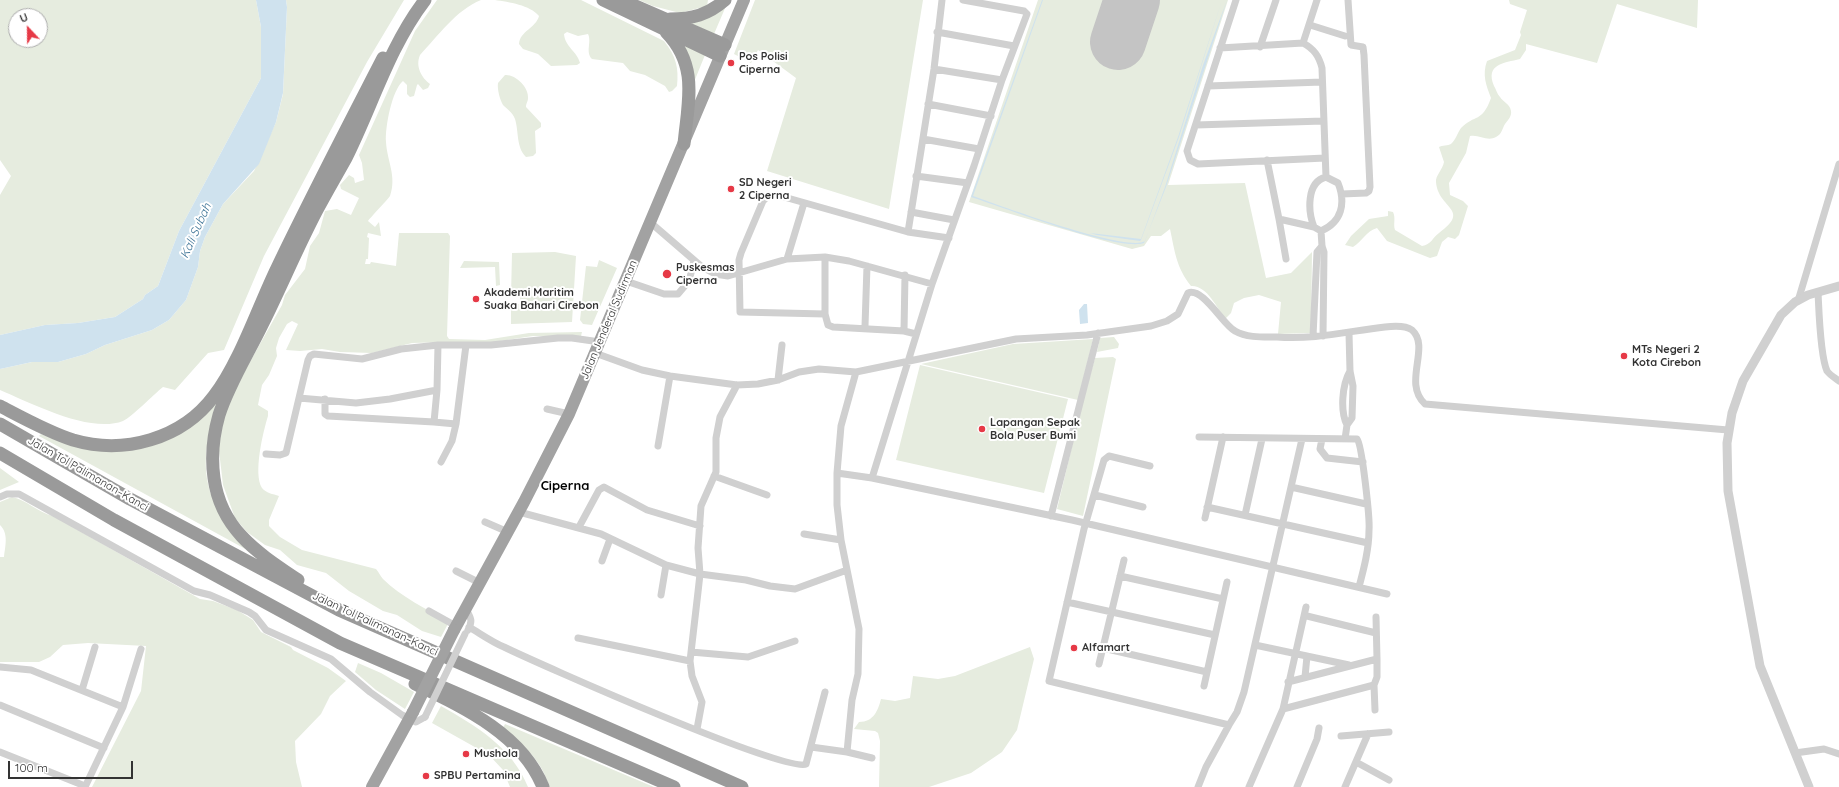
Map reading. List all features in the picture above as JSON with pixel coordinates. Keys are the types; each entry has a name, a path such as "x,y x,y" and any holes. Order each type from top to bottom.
{"highway":[{"path":"0,406 46,429 73,439 98,445 111,446 134,444 158,438 184,425 204,409 215,395 231,368 276,268 321,178 392,40 418,0"},
{"path":"353,616 261,555 243,538 231,523 218,494 214,479 213,446 219,414 226,397 280,290 307,229 346,158 404,31 425,0"},
{"path":"603,0 664,24 723,51"},
{"path":"623,0 664,24 683,54 687,68 689,85 684,144"},
{"path":"664,24 698,17 717,7 725,0"},
{"name":"Jalan Jenderal Sudirman","path":"372,787 411,715 455,628 519,512 569,414 744,0"},
{"name":"Jalan Tol Palimanan–Kanci","path":"0,424 130,499 339,610 742,787"},
{"path":"0,453 114,520 340,643 388,671 467,709 496,730 529,760 543,787"},
{"path":"340,643 674,787"}],"street":[{"path":"908,232 934,69 942,0"},
{"path":"872,478 906,362 932,284 991,116 1002,80 1027,14 1024,11 962,0"},
{"path":"1236,0 1187,151 1188,156 1193,163 1324,158"},
{"path":"1260,47 1276,0"},
{"path":"1304,43 1317,0"},
{"path":"1342,194 1366,193 1369,191 1370,187 1364,50 1360,45 1351,45 1348,0"},
{"path":"1310,25 1345,36"},
{"path":"938,32 1014,46"},
{"path":"1220,48 1260,47 1304,43 1320,58 1326,177"},
{"path":"934,69 1002,80"},
{"path":"1208,86 1322,82"},
{"path":"928,104 991,116"},
{"path":"1196,125 1323,121"},
{"path":"923,139 979,149"},
{"path":"1267,160 1286,259"},
{"path":"1798,301 1839,164"},
{"path":"916,176 968,183"},
{"path":"1279,219 1318,229 1329,228 1336,222 1341,212 1342,194 1338,183 1326,177 1318,179 1313,185 1310,213 1318,229 1324,252 1323,336"},
{"path":"825,314 741,313 740,311 739,272 741,253 763,201 767,197 777,194 908,232 949,238"},
{"path":"787,259 804,203"},
{"path":"911,212 954,220"},
{"path":"651,222 694,261 715,274 728,276 787,259 824,257 905,275 932,284"},
{"path":"1313,336 1317,252 1322,246"},
{"path":"824,257 825,314 828,325 833,327 904,331 916,334"},
{"path":"626,281 664,294 678,294 689,281 694,261"},
{"path":"865,326 867,266"},
{"path":"904,331 905,275"},
{"path":"1809,787 1772,700 1757,655 1728,491 1728,430 1743,381 1781,315 1798,301 1818,292 1839,286"},
{"path":"266,454 280,455 286,453 308,360 310,356 314,354 362,360 401,349 438,346 491,345 558,338 572,338 598,348 642,370 670,376 737,385 758,384 778,380 799,372 819,369 856,372 1016,339 1098,333 1151,326 1167,321 1178,314 1186,296 1190,292 1202,296 1233,330 1242,334 1289,338 1349,333 1386,326 1402,326 1411,329 1417,336 1419,349 1415,385 1420,399 1425,404 1728,430"},
{"path":"1818,292 1821,332 1826,366 1829,374 1839,381"},
{"path":"1051,516 1098,333"},
{"path":"1347,425 1352,418 1353,386 1350,372 1349,333"},
{"path":"441,462 452,441 456,424 466,345"},
{"path":"778,380 782,345"},
{"path":"434,422 437,390 438,346"},
{"path":"846,752 859,659 859,629 841,540 837,505 837,473 841,426 856,372"},
{"path":"1346,439 1347,425 1343,417 1344,385 1350,372"},
{"path":"658,446 670,376"},
{"path":"697,729 702,702 692,676 690,661 700,574 698,548 701,506 714,476 717,463 715,449 717,427 725,406 737,385"},
{"path":"299,398 325,399 356,403 373,402 437,390"},
{"path":"325,399 325,414 328,416 456,424"},
{"path":"547,409 569,414"},
{"path":"1199,437 1346,439 1357,440 1360,442 1366,504 1370,528 1359,587"},
{"path":"1205,518 1223,437"},
{"path":"1245,515 1262,438"},
{"path":"1198,787 1237,712 1244,692 1302,439"},
{"path":"1322,439 1320,449 1327,458 1363,462"},
{"path":"1150,466 1106,457 1104,460 1048,680 1229,725"},
{"path":"837,473 872,478 1087,523 1387,594"},
{"path":"714,476 767,495"},
{"path":"579,527 599,490 604,487 647,510 700,526"},
{"path":"1291,487 1366,504"},
{"path":"0,497 7,494 19,494 194,591 210,595 249,612 255,616 266,630 331,659 370,692 411,715 416,722 424,717 472,623 466,609"},
{"path":"1095,495 1143,507"},
{"path":"1207,506 1368,543"},
{"path":"519,512 601,534 666,565 700,574 746,580 770,586 795,589 847,570"},
{"path":"485,522 508,532"},
{"path":"804,534 841,540"},
{"path":"602,561 610,539"},
{"path":"1099,664 1124,560"},
{"path":"661,595 666,565"},
{"path":"456,571 480,583"},
{"path":"1120,576 1223,599"},
{"path":"1204,686 1227,582"},
{"path":"1067,602 1215,635"},
{"path":"1249,787 1283,709 1294,653 1306,607"},
{"path":"429,611 455,628"},
{"path":"1304,617 1307,616 1376,633"},
{"path":"1375,710 1374,685 1377,677 1376,617"},
{"path":"467,631 640,707 740,747 802,766 806,764 825,692"},
{"path":"578,638 690,661"},
{"path":"691,652 748,657 795,641"},
{"path":"1255,645 1349,666"},
{"path":"82,690 95,647"},
{"path":"1103,648 1207,672"},
{"path":"0,752 85,787 123,706 141,649"},
{"path":"1305,677 1307,656"},
{"path":"1288,682 1376,659"},
{"path":"0,667 31,670 123,706"},
{"path":"1283,709 1374,685"},
{"path":"0,705 104,748"},
{"path":"1297,787 1317,739 1319,728"},
{"path":"1341,736 1389,732"},
{"path":"1345,787 1368,734"},
{"path":"811,747 846,752 872,758"},
{"path":"1795,753 1824,749 1839,754"},
{"path":"1356,762 1388,780"}],"shaded area":[{"path":"0,0 256,0 261,27 261,78 179,231 158,286 145,295 143,299 115,317 78,323 45,325 0,335 0,195 11,176 0,160"},
{"path":"286,0 404,0 367,62 264,256 224,350 208,353 175,390 163,387 127,419 110,424 94,423 61,415 0,390 0,369 32,362 58,362 86,354 105,345 152,330 169,320 186,300 198,267 200,251 205,237 223,204 254,171 276,122 283,94 287,7"},
{"path":"437,0 481,0 472,4 455,17 420,55 418,64 424,79 430,84 428,88 423,90 418,84 414,96 410,97 407,94 407,85 403,81 396,92 390,109 386,135 392,175 392,189 390,196 368,221 375,227 379,222 381,236 368,233 368,259 366,259 365,264 370,264 371,262 396,266 399,233 448,233 450,236 447,336 449,339 485,340 529,333 582,332 581,336 533,336 487,343 412,343 372,353 340,352 322,349 300,351 286,350 298,324 292,321 287,324 279,338 276,348 277,356 269,375 262,385 258,405 268,411 268,416 260,453 258,473 259,482 262,488 279,496 269,520 269,526 280,537 302,550 376,569 383,579 398,591 449,622 441,637 422,631 397,615 383,611 349,591 326,573 297,565 280,550 265,545 247,532 235,518 223,485 218,442 223,416 243,374 282,305 285,295 305,269 310,246 319,233 325,211 337,209 351,215 359,198 341,189 340,185 349,175 354,178 355,183 364,180 362,163 359,155 415,31"},
{"path":"495,0 581,0 664,41 676,62 678,73 677,86 669,92 665,86 645,75 630,71 623,63 592,59 589,53 588,34 578,36 567,32 564,34 566,42 580,63 577,65 551,66 538,54 523,49 519,44 522,36 535,24 539,16 535,12 525,7"},
{"path":"639,0 708,0 707,6 680,13 653,6"},
{"path":"755,0 923,0 889,209 767,171 796,78 758,50 751,63 734,54"},
{"path":"1038,0 1112,0 1100,36 1135,48 1152,0 1228,0 1168,185 1245,183 1266,278 1291,273 1312,252 1311,333 1278,334 1281,302 1259,295 1244,298 1234,303 1231,313 1225,319 1207,293 1202,289 1191,286 1186,279 1179,266 1170,229 1161,236 1151,236 1144,246 1132,249 969,202"},
{"path":"1509,0 1698,0 1697,28 1617,4 1597,63 1526,44 1526,50 1520,59 1498,66 1492,73 1492,79 1497,93 1510,109 1510,118 1505,124 1501,133 1496,137 1489,139 1470,136 1466,153 1449,183 1450,195 1463,201 1468,206 1459,235 1455,239 1448,237 1442,242 1437,256 1430,258 1387,241 1377,228 1373,229 1353,247 1345,245 1351,236 1369,219 1388,216 1388,211 1393,212 1394,214 1395,230 1422,246 1430,243 1453,219 1453,213 1438,191 1436,182 1444,162 1439,147 1451,144 1461,128 1481,115 1488,106 1491,98 1486,84 1485,75 1487,61 1515,50 1521,35 1520,32 1527,10 1510,4"},
{"path":"726,6 714,34 690,23"},
{"path":"681,42 705,55 694,82"},
{"path":"505,75 509,75 517,79 524,86 528,94 526,107 541,123 541,127 535,131 536,153 533,156 526,157 523,153 519,144 515,119 503,105 501,100 498,91 498,83"},
{"path":"555,252 576,256 572,322 511,324 511,304 520,304 520,296 511,296 512,253"},
{"path":"599,260 617,268 592,325 583,324 580,320 586,266 597,267"},
{"path":"464,261 499,262 500,285 496,286 495,267 460,268"},
{"path":"1114,337 1119,344 1118,348 1097,352 1100,338"},
{"path":"1093,339 1078,400 921,364 1013,344"},
{"path":"1113,357 1116,359 1083,516 1057,509 1095,358"},
{"name":"Lapangan Sepak Bola Puser Bumi","path":"920,365 1068,399 1044,493 896,460"},
{"path":"221,392 209,434 206,464 207,478 211,493 220,513 249,551 39,436 41,434 59,441 140,447"},
{"path":"0,468 19,482 0,490"},
{"path":"12,497 53,516 200,599 213,601 237,610 253,620 261,632 328,668 346,681 330,696 321,714 295,741 296,762 302,787 92,787 141,691 146,646 88,643 63,645 50,657 39,662 0,662 0,557 4,557 6,540 5,532 0,525 0,502"},
{"path":"1030,647 1034,659 1017,730 1002,752 971,773 929,787 879,787 880,741 878,733 875,731 854,729 859,722 872,718 881,699 895,701 910,698 913,676 938,679 955,676"},
{"path":"358,663 381,673 414,692 405,709 376,690 355,672"},
{"path":"441,706 480,730 503,749 513,760 528,787 510,787 503,770 489,755 432,723"},
{"path":"505,724 654,787 549,787 537,761 503,728"}],"water":[{"name":"Kali Subah","path":"256,0 286,0 287,7 283,93 276,122 259,164 223,204 205,237 200,251 198,267 186,300 169,320 152,330 105,345 86,354 58,362 32,362 0,369 0,335 45,325 78,323 115,317 143,299 145,295 158,286 179,231 261,78 261,27"},
{"path":"1042,0 973,196 1090,234 1134,243 1145,241 1144,243 1130,244 1086,235 971,197"},
{"path":"1222,0 1179,137 1141,240 1090,233 1141,239 1178,137"},
{"path":"1227,0 1166,187 1149,231 1165,187 1203,65"},
{"path":"1084,304 1087,304 1088,323 1080,324 1079,310"}],"runway":[{"path":"1118,42 1132,0"}],"place":[{"name":"Pos Polisi Ciperna","path":"731,63"},
{"name":"SD Negeri 2 Ciperna","path":"731,189"},
{"name":"Puskesmas Ciperna","path":"667,274"},
{"name":"Akademi Maritim Suaka Bahari Cirebon","path":"476,299"},
{"name":"MTs Negeri 2 Kota Cirebon","path":"1624,356"},
{"name":"Lapangan Sepak Bola Puser Bumi","path":"982,429"},
{"name":"Alfamart","path":"1074,648"},
{"name":"Mushola","path":"466,754"},
{"name":"SPBU Pertamina","path":"426,776"}],"district":[{"name":"Ciperna","path":"565,486"}]}
